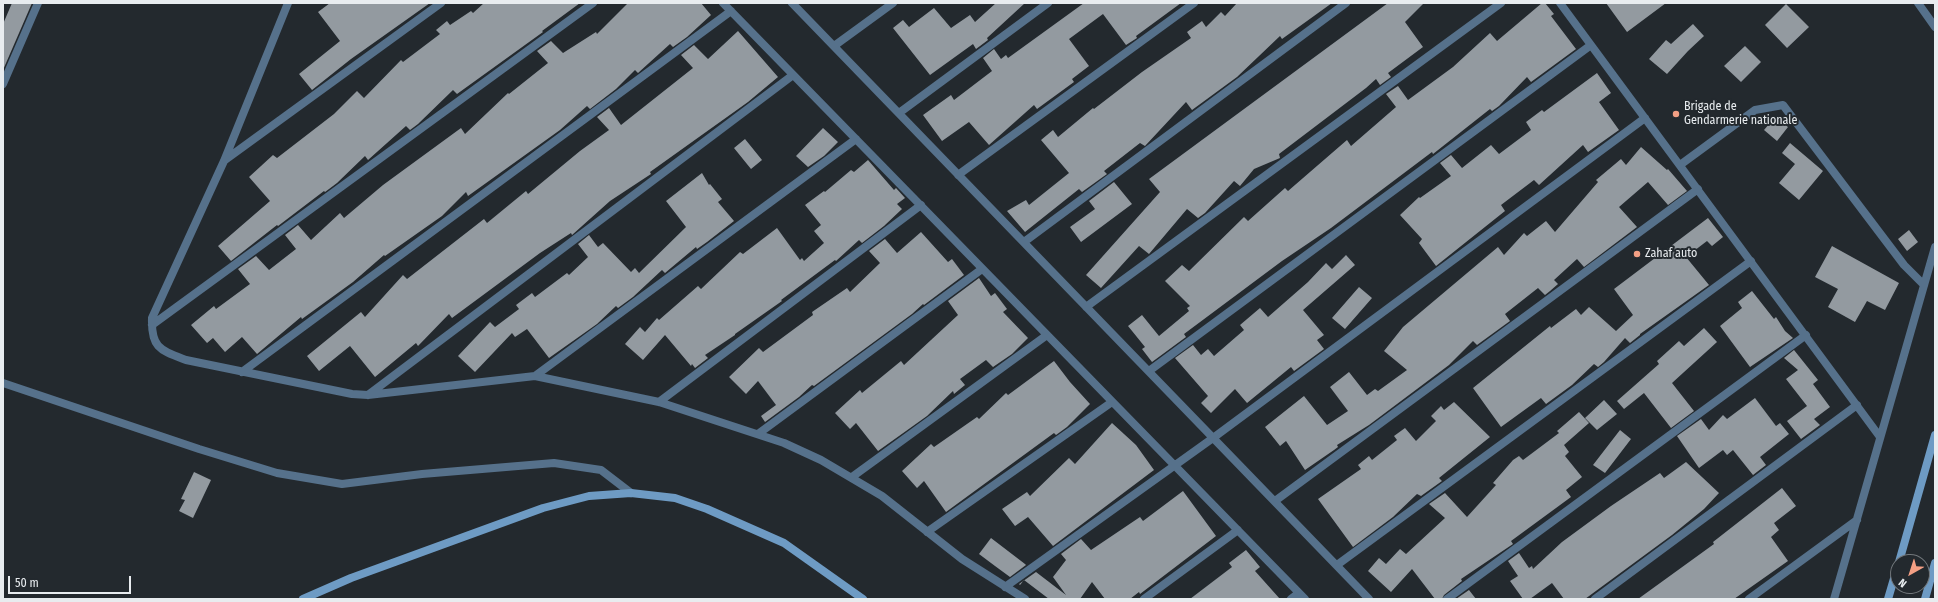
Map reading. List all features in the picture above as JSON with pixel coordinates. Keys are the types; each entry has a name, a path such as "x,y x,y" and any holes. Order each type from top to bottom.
{"main road":[{"path":"1901,554 1935,435"},
{"path":"303,599 351,578 543,508 589,496 631,493 675,498 707,508 784,543 863,599"},
{"path":"1925,599 1935,563"}],"street":[{"path":"3,84 38,3"},
{"path":"288,3 224,161 152,318 152,333 156,345 166,352 186,360 334,391 368,395 535,376 659,402 784,443 821,460 882,496 962,560 1025,599"},
{"path":"224,161 441,3"},
{"path":"152,325 593,3"},
{"path":"723,3 1302,596 1291,599"},
{"path":"792,3 1369,599"},
{"path":"834,46 893,3"},
{"path":"899,113 1048,3"},
{"path":"958,175 1194,3"},
{"path":"1024,242 1346,3"},
{"path":"1086,306 1501,3"},
{"path":"1560,3 1880,437"},
{"path":"1918,3 1935,26"},
{"path":"242,372 731,11"},
{"path":"1149,371 1591,44"},
{"path":"368,395 793,75"},
{"path":"1680,165 1756,110 1783,104 1904,265 1924,285"},
{"path":"1005,587 1213,438 1645,118"},
{"path":"535,376 856,139"},
{"path":"1275,502 1698,189"},
{"path":"659,402 921,205"},
{"path":"1834,599 1935,247"},
{"path":"1337,565 1751,262"},
{"path":"758,434 982,269"},
{"path":"852,477 1047,335"},
{"path":"1447,599 1806,335"},
{"path":"3,383 199,449 284,475 342,484 422,474 554,463 601,470 631,493"},
{"path":"927,532 1112,402"},
{"path":"1595,599 1857,405"},
{"path":"1748,599 1857,520"},
{"path":"1144,599 1238,530"}],"building":[{"path":"12,3 32,3 3,70 3,24"},
{"path":"330,3 430,3 351,59 312,90 299,74 340,41 318,12"},
{"path":"484,3 580,3 542,31 543,32 457,94 453,90 418,124 410,130 406,126 368,160 365,156 337,183 278,226 277,225 231,261 218,246 270,201 249,177 273,155 277,158 334,114 357,91 364,98 401,60 403,62 440,34 436,30 447,21 450,25 471,11 473,13"},
{"path":"628,3 701,3 711,15 687,37 673,47 670,44 638,73 635,70 616,89 590,109 587,106 560,130 468,196 466,192 442,216 385,256 384,255 353,282 302,319 301,317 257,354 242,337 225,352 213,338 207,343 191,325 214,306 216,309 250,284 238,269 256,256 269,270 296,249 285,235 298,225 311,240 340,213 344,218 383,185 461,128 465,134 508,93 509,94 548,63 537,51 551,41 563,53 596,32 597,34"},
{"path":"996,3 1025,3 987,38 988,40 976,49 973,44 930,75 893,28 903,20 909,27 934,8 951,28 970,15 975,22"},
{"path":"1084,3 1181,3 1126,45 1103,14 1069,39 1089,66 1072,79 1074,82 1037,109 1034,105 989,145 969,122 942,141 923,115 951,95 954,100 992,71 983,58 994,49 1001,59 1006,55 1008,58"},
{"path":"1237,3 1332,3 1282,39 1280,36 1237,77 1192,110 1186,102 1145,146 1140,143 1104,171 1107,174 1082,192 1079,189 1025,232 1007,211 1026,200 1029,205 1069,173 1041,140 1053,130 1058,137 1093,108 1094,109 1142,72 1191,38 1187,32 1202,21 1206,27 1221,12 1225,16"},
{"path":"1388,3 1424,3 1405,22 1423,47 1388,73 1391,77 1380,85 1376,79 1279,154 1280,158 1254,169 1240,186 1234,181 1205,213 1198,218 1187,209 1149,254 1139,246 1101,288 1086,275 1160,192 1149,179"},
{"path":"1542,3 1545,3 1554,14 1551,16 1576,49 1531,82 1527,77 1499,106 1492,111 1490,109 1433,154 1432,152 1331,228 1282,261 1184,334 1186,337 1152,362 1142,349 1145,347 1128,326 1142,315 1159,336 1189,311 1187,308 1190,306 1165,281 1182,265 1189,271 1244,217 1248,221 1285,188 1288,191 1347,140 1351,146 1396,107 1386,94 1398,86 1408,100 1453,67 1490,33 1497,41"},
{"path":"1606,3 1666,3 1627,32"},
{"path":"1786,4 1809,27 1787,48 1765,25"},
{"path":"1693,24 1704,36 1667,74 1649,59 1666,40 1671,44"},
{"path":"738,31 778,77 748,102 650,172 651,174 610,201 572,235 571,233 540,253 452,318 449,314 418,346 416,343 375,377 350,346 319,371 307,356 361,312 365,317 403,275 407,279 484,219 487,223 526,191 528,194 580,151 609,130 597,117 609,108 621,125 693,68 681,55 694,45 708,59"},
{"path":"1745,46 1761,62 1741,82 1724,66"},
{"path":"1597,73 1611,93 1599,102 1619,130 1588,152 1583,145 1539,185 1534,180 1501,205 1505,211 1436,266 1419,243 1422,239 1400,215 1419,197 1420,198 1451,176 1440,163 1451,155 1462,168 1491,145 1499,154 1531,130 1526,122 1542,110 1544,112"},
{"path":"1775,117 1788,127 1777,141 1764,130"},
{"path":"823,128 838,142 824,156 808,167 796,156"},
{"path":"745,139 762,160 751,169 734,148"},
{"path":"1790,143 1823,171 1799,200 1779,183 1795,164 1782,153"},
{"path":"1641,147 1667,170 1668,169 1687,191 1668,205 1648,182 1619,207 1637,227 1584,267 1577,259 1554,280 1558,284 1545,295 1538,288 1505,314 1510,321 1477,345 1473,341 1449,365 1369,425 1337,445 1338,447 1305,470 1286,441 1280,446 1265,427 1304,396 1327,425 1348,411 1330,387 1349,372 1367,395 1375,389 1378,391 1407,370 1384,351 1403,327 1498,247 1504,255 1524,233 1527,236 1546,221 1555,232 1598,182 1596,180 1621,159 1626,165"},
{"path":"868,160 894,190 896,188 905,198 897,204 902,209 884,226 862,243 859,240 836,261 835,260 781,300 782,301 705,355 708,358 695,368 692,364 691,366 665,335 643,360 625,344 640,327 645,332 657,318 659,320 698,286 701,289 740,252 743,254 777,228 800,260 802,258 804,261 824,243 814,231 821,225 805,205 824,191 825,192 851,170 854,172"},
{"path":"702,173 709,185 710,184 722,199 718,202 734,221 707,242 697,249 696,247 665,273 662,270 633,297 618,308 616,306 597,324 549,358 527,329 515,337 512,333 475,372 458,356 490,322 495,327 519,309 516,305 532,293 535,297 567,273 569,275 588,257 578,244 589,235 598,247 603,243 631,272 635,268 639,273 686,227 666,201"},
{"path":"1114,182 1132,204 1081,242 1070,227 1095,209 1089,201"},
{"path":"1708,218 1723,237 1712,246 1707,241 1686,257 1709,285 1640,334 1630,343 1625,338 1604,362 1598,367 1594,364 1572,385 1546,404 1541,398 1501,427 1473,388 1550,326 1551,328 1576,309 1581,315 1589,307 1616,331 1633,315 1614,289"},
{"path":"1909,230 1918,242 1907,251 1898,239"},
{"path":"921,232 948,262 952,259 964,275 814,386 812,385 799,397 765,422 761,416 776,405 758,381 746,394 729,377 759,348 763,352 813,315 812,312 847,288 850,292 880,263 869,251 885,239 897,253"},
{"path":"1832,246 1899,283 1885,310 1867,301 1855,322 1828,307 1838,289 1815,277"},
{"path":"1346,255 1355,265 1303,310 1324,335 1317,340 1324,349 1294,371 1291,367 1247,403 1235,389 1211,413 1201,403 1208,396 1175,358 1193,345 1201,355 1208,349 1214,356 1244,330 1240,325 1260,308 1268,317 1308,282 1326,263 1332,269"},
{"path":"979,278 991,296 995,293 1007,309 1003,312 1028,338 1012,354 993,367 986,360 960,379 965,385 954,394 953,391 927,416 878,451 856,423 850,429 835,413 860,390 862,393 901,361 904,365 958,315 948,301"},
{"path":"1359,287 1372,298 1345,329 1332,318"},
{"path":"1752,291 1774,319 1776,317 1785,331 1793,338 1750,367 1720,326 1742,308 1738,302"},
{"path":"1704,328 1717,342 1672,383 1694,411 1671,428 1644,393 1624,409 1617,401 1659,364 1657,361 1679,341 1684,346"},
{"path":"1794,350 1818,380 1813,384 1830,407 1814,419 1820,425 1801,439 1787,421 1807,406 1786,379 1798,370 1784,358"},
{"path":"1054,361 1070,382 1090,404 1067,427 1056,435 1054,433 946,512 924,481 917,488 902,471 931,444 934,447 977,417 979,419 1006,393 1008,395"},
{"path":"1755,398 1776,426 1780,423 1789,434 1760,457 1766,465 1753,475 1733,450 1727,455 1723,450 1699,468 1677,436 1701,419 1709,430 1723,415 1727,419"},
{"path":"1604,400 1617,414 1597,430 1585,418"},
{"path":"1454,402 1490,437 1439,478 1442,481 1421,496 1417,494 1393,517 1353,547 1318,499 1361,469 1358,465 1369,456 1372,460 1397,440 1394,436 1405,428 1416,441 1436,421 1431,416 1441,406 1444,410"},
{"path":"1579,412 1589,423 1564,445 1569,452 1565,456 1582,477 1566,490 1571,497 1511,541 1513,544 1461,579 1462,581 1444,595 1442,599 1435,599 1412,569 1391,592 1368,571 1379,558 1386,564 1400,549 1406,554 1445,518 1429,504 1445,493 1467,517 1496,485 1493,483 1513,460 1519,456 1523,460 1559,433 1557,431"},
{"path":"1112,423 1136,445 1154,470 1053,546 1028,517 1015,526 1002,509 1027,492 1030,496 1069,458 1075,464"},
{"path":"1620,430 1631,439 1605,473 1593,465"},
{"path":"1686,462 1719,493 1704,509 1672,535 1585,599 1564,599 1552,583 1530,599 1523,599 1510,581 1518,576 1508,561 1519,553 1529,568 1532,566 1533,569 1562,542 1611,506 1660,473 1664,478"},
{"path":"194,472 211,480 193,518 179,511 185,500 181,499"},
{"path":"1782,488 1796,506 1774,523 1779,530 1771,537 1788,561 1734,599 1638,599 1714,544 1713,542"},
{"path":"1183,491 1216,536 1140,594 1139,592 1130,599 1105,599 1092,582 1080,599 1049,599 1024,580 1036,572 1066,595 1053,577 1066,560 1061,554 1081,539 1091,550 1140,517 1143,521"},
{"path":"991,538 1026,565 1010,577 979,554"},
{"path":"1246,550 1260,567 1255,571 1280,599 1190,599 1232,567 1229,563"},
{"path":"1469,590 1476,599 1456,599"}],"place":[{"name":"Brigade de Gendarmerie nationale","path":"1676,114"},
{"name":"Zahaf auto","path":"1637,254"}]}
